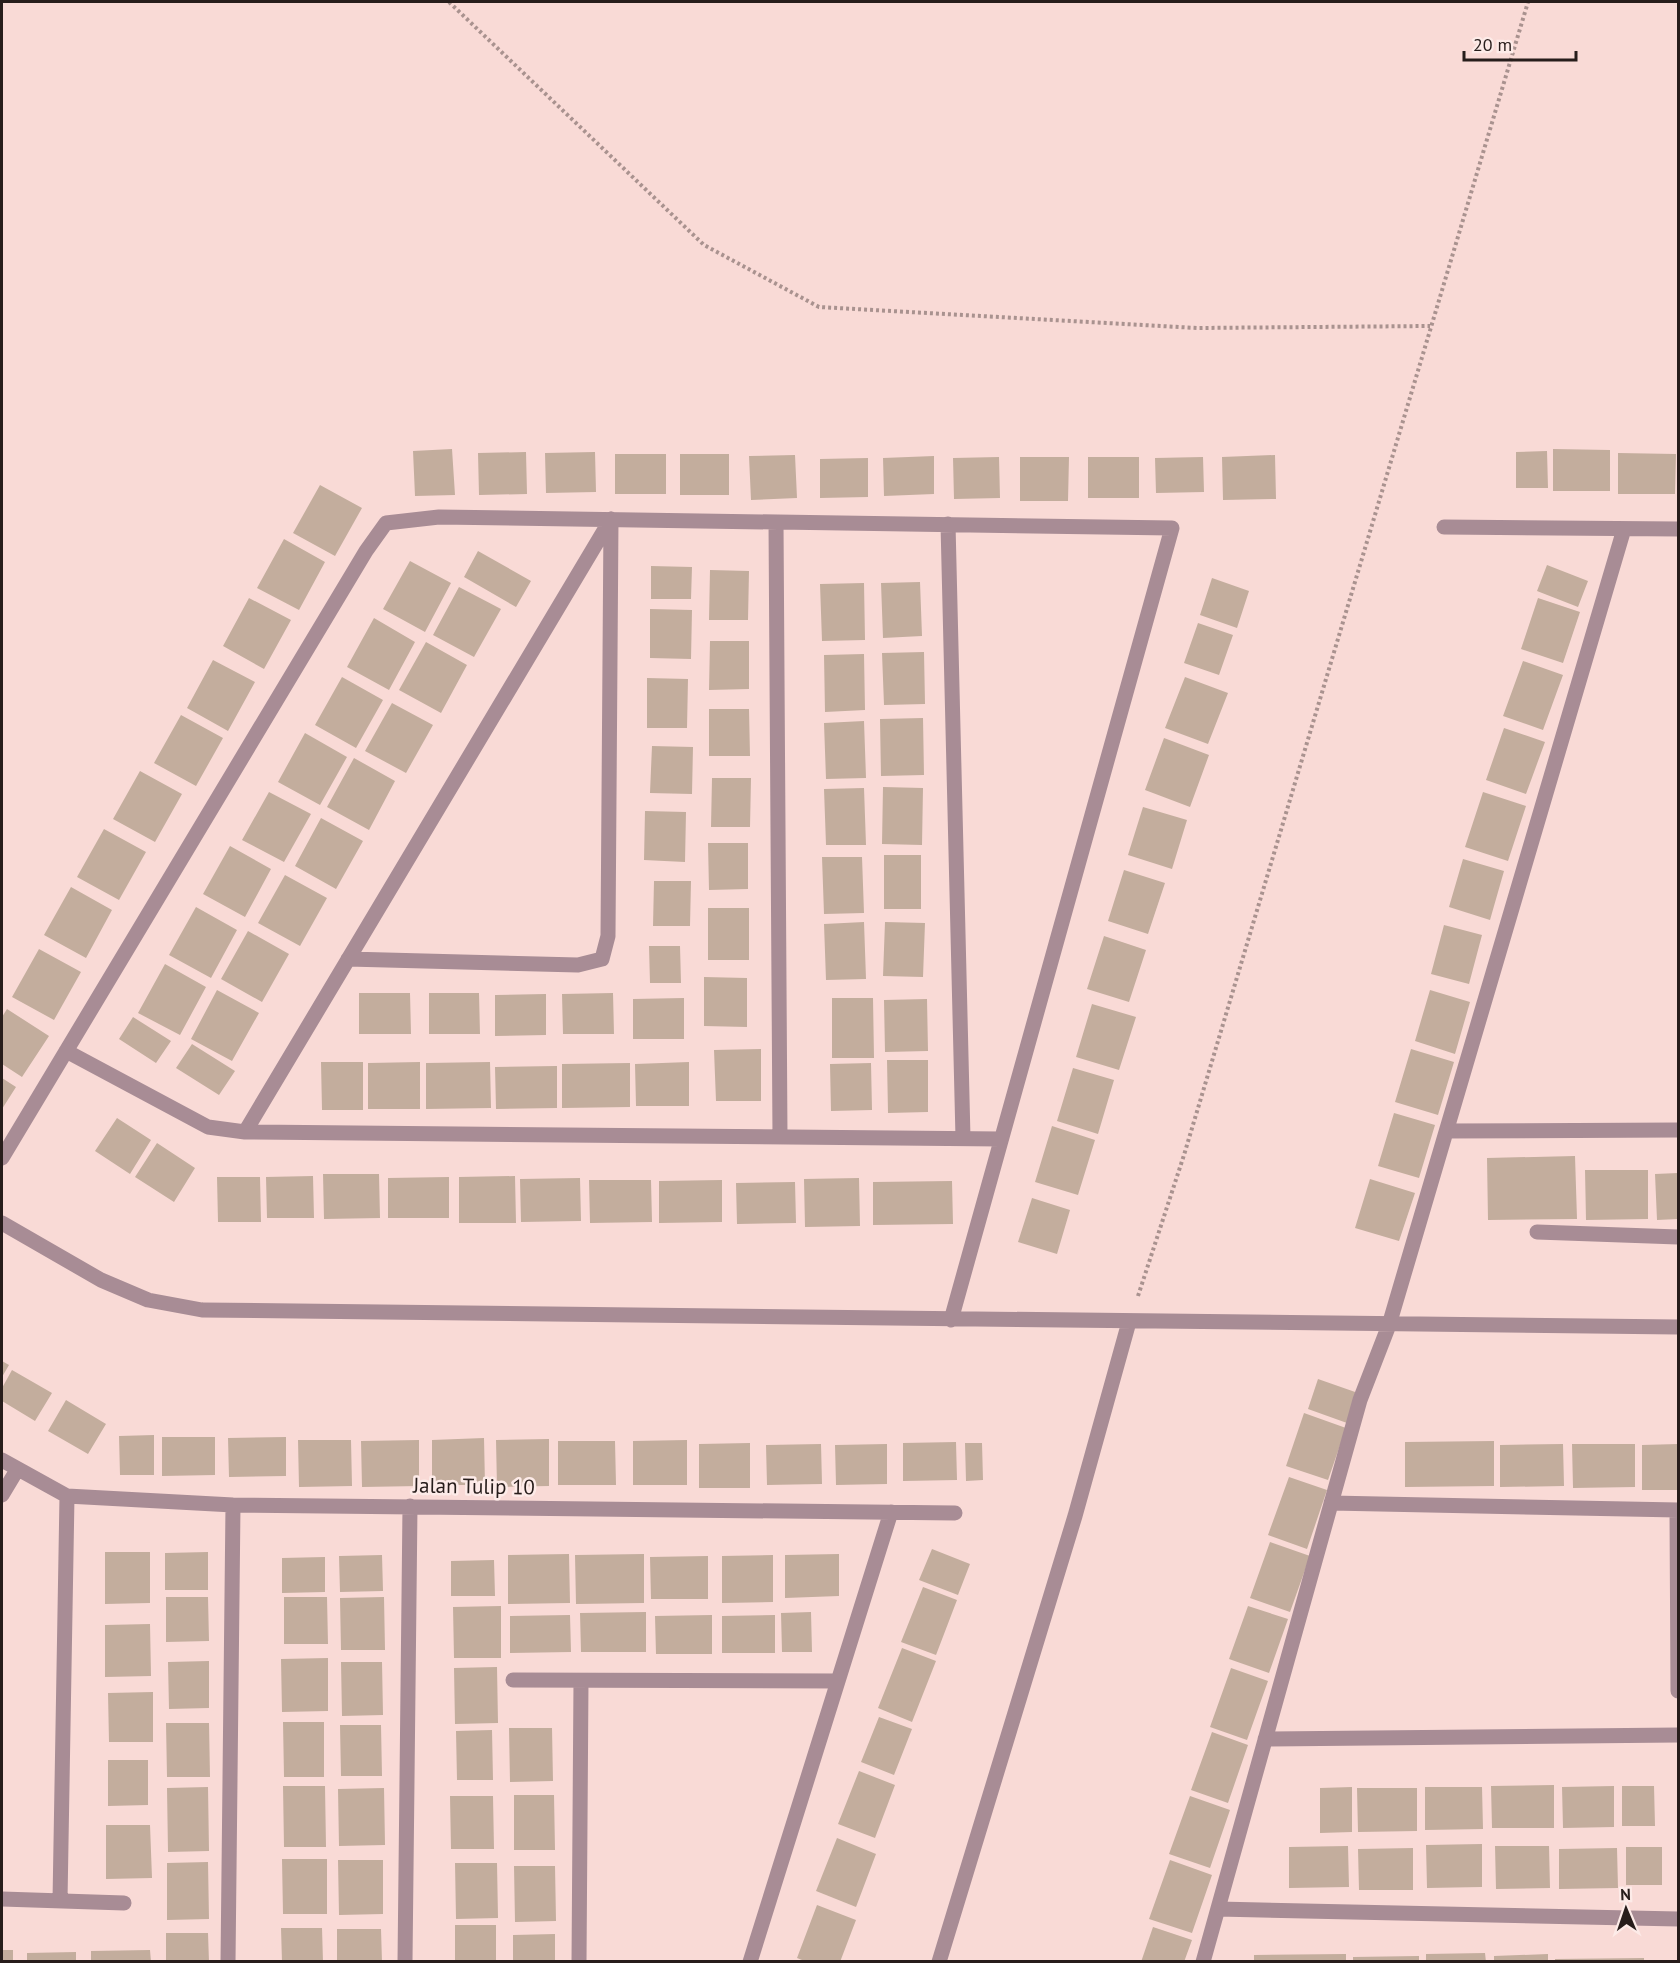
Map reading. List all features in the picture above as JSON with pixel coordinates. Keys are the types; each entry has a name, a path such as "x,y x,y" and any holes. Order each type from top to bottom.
{"street":[{"path":"2,1158 366,551 387,524 439,517 1172,528 951,1320"},
{"path":"244,1132 611,519"},
{"path":"348,959 578,965 602,959 608,936 611,519"},
{"path":"776,522 780,1137"},
{"path":"948,524 963,1138"},
{"path":"1444,528 1678,530"},
{"path":"1203,1962 1360,1400 1389,1325 1624,529"},
{"path":"66,1051 208,1127 244,1132 1001,1139"},
{"path":"1447,1131 1678,1130"},
{"path":"2,1223 101,1280 148,1300 202,1310 1678,1328"},
{"path":"1538,1232 1678,1237"},
{"path":"939,1962 1075,1516 1130,1322"},
{"name":"Jalan Tulip 10","path":"2,1460 67,1496 233,1505 956,1513"},
{"path":"2,1495 17,1470"},
{"path":"60,1901 67,1496"},
{"path":"1331,1503 1678,1510 1678,1691"},
{"path":"228,1962 233,1505"},
{"path":"405,1962 410,1506"},
{"path":"750,1962 891,1512"},
{"path":"513,1680 837,1682"},
{"path":"579,1962 581,1680"},
{"path":"1265,1739 1678,1735"},
{"path":"2,1899 124,1903"},
{"path":"1218,1909 1678,1919"}],"path":[{"path":"449,2 704,244 819,307 1197,328 1430,326"},
{"path":"1130,1322 1184,1155 1528,2"}],"building":[{"path":"452,449 455,495 415,496 413,451"},
{"path":"1553,449 1610,450 1610,491 1553,491"},
{"path":"1547,451 1548,488 1516,488 1516,452"},
{"path":"526,452 527,494 479,495 478,453"},
{"path":"595,452 596,492 546,493 545,453"},
{"path":"1618,453 1676,454 1675,494 1618,494"},
{"path":"615,454 666,454 666,494 615,494"},
{"path":"680,454 729,454 729,495 680,495"},
{"path":"795,455 797,498 751,500 749,456"},
{"path":"1275,455 1276,499 1223,500 1222,457"},
{"path":"934,456 934,494 884,496 883,458"},
{"path":"999,457 1000,498 954,499 953,458"},
{"path":"1020,457 1069,457 1068,501 1020,501"},
{"path":"1088,457 1139,457 1139,498 1088,498"},
{"path":"1203,457 1204,492 1156,493 1155,458"},
{"path":"868,458 868,497 820,498 820,459"},
{"path":"320,485 362,508 335,556 293,533"},
{"path":"284,539 325,562 299,610 257,588"},
{"path":"478,551 531,581 516,607 464,577"},
{"path":"410,561 451,583 425,632 383,609"},
{"path":"1547,565 1588,581 1578,607 1537,591"},
{"path":"651,566 692,567 691,599 651,599"},
{"path":"710,570 749,571 748,620 709,620"},
{"path":"1212,578 1249,591 1237,628 1200,615"},
{"path":"920,582 922,636 883,638 881,583"},
{"path":"864,583 865,640 822,641 820,584"},
{"path":"459,587 501,609 474,657 433,635"},
{"path":"249,598 291,620 264,669 223,646"},
{"path":"1538,598 1580,612 1563,663 1521,649"},
{"path":"650,609 692,610 691,659 650,658"},
{"path":"374,618 415,642 389,690 347,667"},
{"path":"1198,623 1233,635 1219,675 1184,663"},
{"path":"710,641 749,641 749,689 709,690"},
{"path":"426,642 467,665 441,713 399,690"},
{"path":"924,652 925,704 884,705 882,653"},
{"path":"864,654 865,710 825,712 824,655"},
{"path":"213,660 255,682 228,731 187,708"},
{"path":"1523,661 1563,675 1543,730 1503,716"},
{"path":"342,677 383,700 356,748 315,725"},
{"path":"1185,677 1228,693 1208,744 1165,728"},
{"path":"647,678 688,679 687,728 647,728"},
{"path":"392,703 433,725 406,773 365,751"},
{"path":"709,709 749,709 750,756 709,756"},
{"path":"181,715 223,738 196,786 154,763"},
{"path":"923,718 924,775 881,776 880,719"},
{"path":"864,721 866,778 826,779 824,723"},
{"path":"1504,728 1545,742 1526,794 1486,780"},
{"path":"305,733 347,757 320,805 278,782"},
{"path":"1164,738 1209,755 1190,807 1145,790"},
{"path":"652,746 693,747 692,794 650,793"},
{"path":"354,758 395,781 369,830 327,807"},
{"path":"140,771 182,794 155,842 113,819"},
{"path":"712,778 751,778 750,827 711,827"},
{"path":"883,787 923,788 922,845 882,844"},
{"path":"864,788 866,845 826,845 824,789"},
{"path":"269,792 311,814 284,862 242,840"},
{"path":"1483,792 1526,806 1508,861 1465,847"},
{"path":"1143,807 1187,820 1172,869 1128,855"},
{"path":"645,811 686,812 685,862 644,860"},
{"path":"321,818 363,841 336,889 295,866"},
{"path":"104,829 146,852 119,900 77,877"},
{"path":"708,843 748,843 748,889 709,890"},
{"path":"230,846 271,869 245,917 203,894"},
{"path":"884,855 921,855 921,909 884,909"},
{"path":"822,857 862,857 864,913 824,914"},
{"path":"1463,859 1504,871 1490,920 1449,907"},
{"path":"1124,870 1165,883 1148,934 1108,921"},
{"path":"285,875 327,898 300,946 258,923"},
{"path":"654,881 691,881 690,926 653,926"},
{"path":"71,887 112,910 86,958 44,935"},
{"path":"196,907 237,930 211,978 169,955"},
{"path":"708,908 749,908 749,960 708,960"},
{"path":"864,922 866,979 826,980 824,924"},
{"path":"885,922 925,923 923,977 883,976"},
{"path":"1444,925 1482,935 1469,984 1431,974"},
{"path":"248,931 289,954 262,1002 221,979"},
{"path":"1104,936 1146,950 1129,1002 1087,989"},
{"path":"649,946 680,946 681,983 650,983"},
{"path":"39,949 81,972 54,1020 12,997"},
{"path":"165,964 206,987 180,1035 138,1013"},
{"path":"704,977 747,978 747,1027 704,1026"},
{"path":"217,990 259,1013 232,1061 191,1039"},
{"path":"1430,990 1470,1002 1455,1054 1415,1041"},
{"path":"359,993 410,993 411,1034 359,1034"},
{"path":"429,993 479,993 480,1034 429,1034"},
{"path":"613,993 614,1034 563,1034 562,994"},
{"path":"546,994 546,1035 495,1036 495,995"},
{"path":"684,998 684,1039 633,1039 633,999"},
{"path":"832,998 873,998 874,1058 832,1058"},
{"path":"927,999 928,1051 885,1052 884,1000"},
{"path":"1092,1004 1136,1017 1119,1070 1076,1057"},
{"path":"7,1009 49,1036 22,1077 2,1064 2,1017"},
{"path":"133,1017 171,1041 156,1063 119,1039"},
{"path":"192,1044 235,1071 219,1095 176,1068"},
{"path":"761,1049 761,1101 716,1101 714,1050"},
{"path":"1411,1049 1454,1062 1438,1115 1395,1102"},
{"path":"887,1060 928,1060 928,1112 888,1113"},
{"path":"321,1062 363,1062 363,1110 322,1110"},
{"path":"420,1062 420,1109 368,1109 368,1063"},
{"path":"490,1062 491,1108 426,1109 426,1063"},
{"path":"689,1062 689,1106 636,1106 635,1064"},
{"path":"630,1063 630,1107 562,1108 562,1064"},
{"path":"871,1063 872,1110 831,1111 830,1064"},
{"path":"557,1066 557,1108 496,1109 495,1067"},
{"path":"1073,1068 1114,1080 1098,1134 1057,1121"},
{"path":"2,1078 16,1087 2,1109"},
{"path":"1394,1113 1435,1125 1419,1178 1378,1166"},
{"path":"117,1118 151,1140 130,1174 95,1151"},
{"path":"1052,1126 1095,1140 1078,1195 1035,1182"},
{"path":"157,1143 195,1168 174,1202 135,1177"},
{"path":"1575,1156 1577,1219 1488,1220 1487,1158"},
{"path":"1585,1170 1648,1170 1648,1219 1586,1220"},
{"path":"1678,1173 1678,1219 1657,1220 1655,1174"},
{"path":"323,1174 379,1174 380,1218 324,1219"},
{"path":"313,1176 314,1218 267,1218 266,1177"},
{"path":"515,1176 516,1223 459,1223 459,1177"},
{"path":"217,1177 260,1177 261,1222 218,1222"},
{"path":"449,1177 449,1218 388,1218 388,1178"},
{"path":"580,1178 581,1221 521,1222 520,1179"},
{"path":"859,1178 860,1226 805,1227 804,1179"},
{"path":"1370,1179 1415,1193 1399,1241 1355,1228"},
{"path":"589,1180 651,1180 652,1222 590,1223"},
{"path":"722,1180 722,1222 659,1223 659,1181"},
{"path":"952,1181 953,1224 873,1225 873,1182"},
{"path":"795,1182 796,1223 737,1224 736,1183"},
{"path":"1032,1198 1070,1210 1057,1254 1018,1242"},
{"path":"2,1361 9,1365 2,1377"},
{"path":"12,1370 52,1393 35,1421 2,1401 2,1388"},
{"path":"1318,1379 1358,1393 1347,1423 1308,1409"},
{"path":"66,1400 106,1424 88,1454 48,1431"},
{"path":"1304,1413 1346,1428 1328,1480 1286,1466"},
{"path":"154,1435 154,1475 120,1475 119,1436"},
{"path":"162,1437 215,1437 215,1475 162,1476"},
{"path":"286,1437 286,1476 229,1477 228,1438"},
{"path":"484,1438 485,1485 432,1485 432,1440"},
{"path":"549,1439 549,1486 497,1487 496,1440"},
{"path":"298,1440 351,1440 352,1486 299,1487"},
{"path":"419,1440 419,1486 362,1487 361,1441"},
{"path":"687,1440 687,1485 633,1485 633,1441"},
{"path":"558,1441 615,1441 616,1485 558,1485"},
{"path":"1494,1441 1494,1486 1405,1487 1405,1442"},
{"path":"956,1442 957,1480 903,1481 903,1443"},
{"path":"750,1443 750,1488 699,1488 699,1444"},
{"path":"965,1443 982,1443 983,1480 966,1481"},
{"path":"821,1444 822,1484 767,1485 766,1445"},
{"path":"887,1444 887,1484 836,1485 835,1445"},
{"path":"1563,1444 1564,1486 1500,1487 1500,1445"},
{"path":"1572,1444 1635,1444 1635,1487 1573,1488"},
{"path":"1678,1444 1678,1490 1642,1490 1642,1445"},
{"path":"1289,1477 1327,1490 1307,1549 1268,1535"},
{"path":"1270,1542 1310,1556 1290,1612 1250,1598"},
{"path":"932,1549 970,1564 958,1595 919,1580"},
{"path":"105,1552 150,1552 150,1603 105,1604"},
{"path":"208,1552 208,1590 165,1590 165,1553"},
{"path":"569,1554 570,1603 508,1604 508,1555"},
{"path":"644,1554 644,1603 576,1604 575,1555"},
{"path":"839,1554 839,1596 785,1598 785,1555"},
{"path":"382,1555 383,1591 340,1592 339,1556"},
{"path":"773,1555 773,1602 722,1603 722,1556"},
{"path":"708,1556 708,1599 651,1599 650,1557"},
{"path":"325,1557 325,1592 282,1593 282,1558"},
{"path":"494,1560 495,1596 451,1596 451,1561"},
{"path":"923,1587 957,1600 936,1655 901,1642"},
{"path":"166,1597 208,1597 209,1641 166,1642"},
{"path":"284,1597 327,1597 328,1644 284,1644"},
{"path":"384,1597 385,1650 341,1650 340,1598"},
{"path":"501,1606 501,1658 454,1658 453,1607"},
{"path":"1248,1606 1288,1619 1269,1673 1229,1659"},
{"path":"646,1612 646,1652 581,1652 580,1613"},
{"path":"811,1612 812,1652 782,1652 781,1613"},
{"path":"570,1615 571,1652 510,1653 510,1616"},
{"path":"712,1615 712,1654 656,1654 655,1616"},
{"path":"775,1615 775,1653 722,1653 722,1616"},
{"path":"150,1624 151,1676 105,1677 105,1625"},
{"path":"902,1648 936,1661 912,1722 878,1708"},
{"path":"328,1658 328,1711 282,1712 281,1659"},
{"path":"209,1661 209,1708 169,1709 168,1662"},
{"path":"341,1662 382,1662 383,1715 342,1716"},
{"path":"497,1667 498,1723 455,1724 454,1668"},
{"path":"1231,1668 1268,1681 1247,1740 1210,1727"},
{"path":"153,1692 153,1742 109,1742 108,1693"},
{"path":"879,1717 912,1729 894,1775 861,1762"},
{"path":"283,1722 324,1722 324,1777 284,1777"},
{"path":"166,1723 209,1723 210,1777 167,1777"},
{"path":"340,1725 381,1725 382,1776 341,1776"},
{"path":"509,1728 552,1728 553,1781 510,1782"},
{"path":"492,1730 493,1780 457,1780 456,1731"},
{"path":"1212,1732 1248,1745 1228,1803 1191,1790"},
{"path":"108,1760 148,1760 148,1805 108,1806"},
{"path":"859,1771 895,1785 875,1838 838,1824"},
{"path":"1554,1785 1554,1828 1492,1828 1491,1786"},
{"path":"283,1786 325,1786 326,1847 284,1847"},
{"path":"1614,1786 1614,1827 1563,1828 1562,1787"},
{"path":"1622,1786 1654,1786 1655,1826 1622,1826"},
{"path":"208,1787 209,1851 168,1852 167,1788"},
{"path":"1352,1787 1352,1832 1320,1833 1320,1788"},
{"path":"1425,1787 1482,1787 1483,1829 1425,1830"},
{"path":"384,1788 385,1845 339,1846 338,1789"},
{"path":"1357,1788 1417,1788 1417,1831 1358,1832"},
{"path":"514,1795 554,1795 555,1850 514,1850"},
{"path":"450,1796 493,1796 494,1849 451,1849"},
{"path":"1190,1796 1230,1810 1210,1868 1169,1854"},
{"path":"106,1825 150,1825 152,1878 106,1879"},
{"path":"837,1838 876,1854 856,1907 816,1891"},
{"path":"1482,1844 1482,1887 1427,1888 1426,1845"},
{"path":"1348,1846 1349,1887 1289,1888 1289,1847"},
{"path":"1495,1846 1549,1846 1550,1888 1496,1889"},
{"path":"1626,1847 1662,1847 1662,1885 1626,1885"},
{"path":"1413,1848 1413,1890 1359,1890 1358,1849"},
{"path":"1617,1848 1618,1888 1559,1889 1559,1849"},
{"path":"282,1859 327,1859 327,1914 283,1914"},
{"path":"338,1860 383,1860 383,1914 339,1915"},
{"path":"1170,1860 1212,1875 1192,1933 1149,1919"},
{"path":"208,1862 209,1919 167,1920 167,1863"},
{"path":"455,1863 497,1863 498,1918 456,1919"},
{"path":"514,1866 555,1866 556,1921 515,1922"},
{"path":"817,1905 856,1920 840,1962 807,1962 797,1958"},
{"path":"455,1925 496,1925 496,1962 455,1962"},
{"path":"1153,1927 1192,1940 1184,1962 1141,1962"},
{"path":"281,1928 322,1928 323,1962 282,1962"},
{"path":"337,1929 381,1929 382,1962 337,1962"},
{"path":"166,1933 208,1933 209,1962 166,1962"},
{"path":"555,1934 555,1962 513,1962 513,1935"},
{"path":"2,1950 13,1950 13,1962 2,1962"},
{"path":"150,1950 151,1962 91,1962 91,1951"},
{"path":"76,1952 76,1962 27,1962 27,1953"},
{"path":"1485,1953 1486,1962 1426,1962 1426,1954"},
{"path":"1346,1954 1346,1962 1254,1962 1254,1955"},
{"path":"1548,1954 1548,1962 1494,1962 1494,1956"},
{"path":"1419,1956 1419,1962 1353,1962 1353,1957"},
{"path":"1644,1958 1644,1962 1555,1962 1555,1959"}]}
